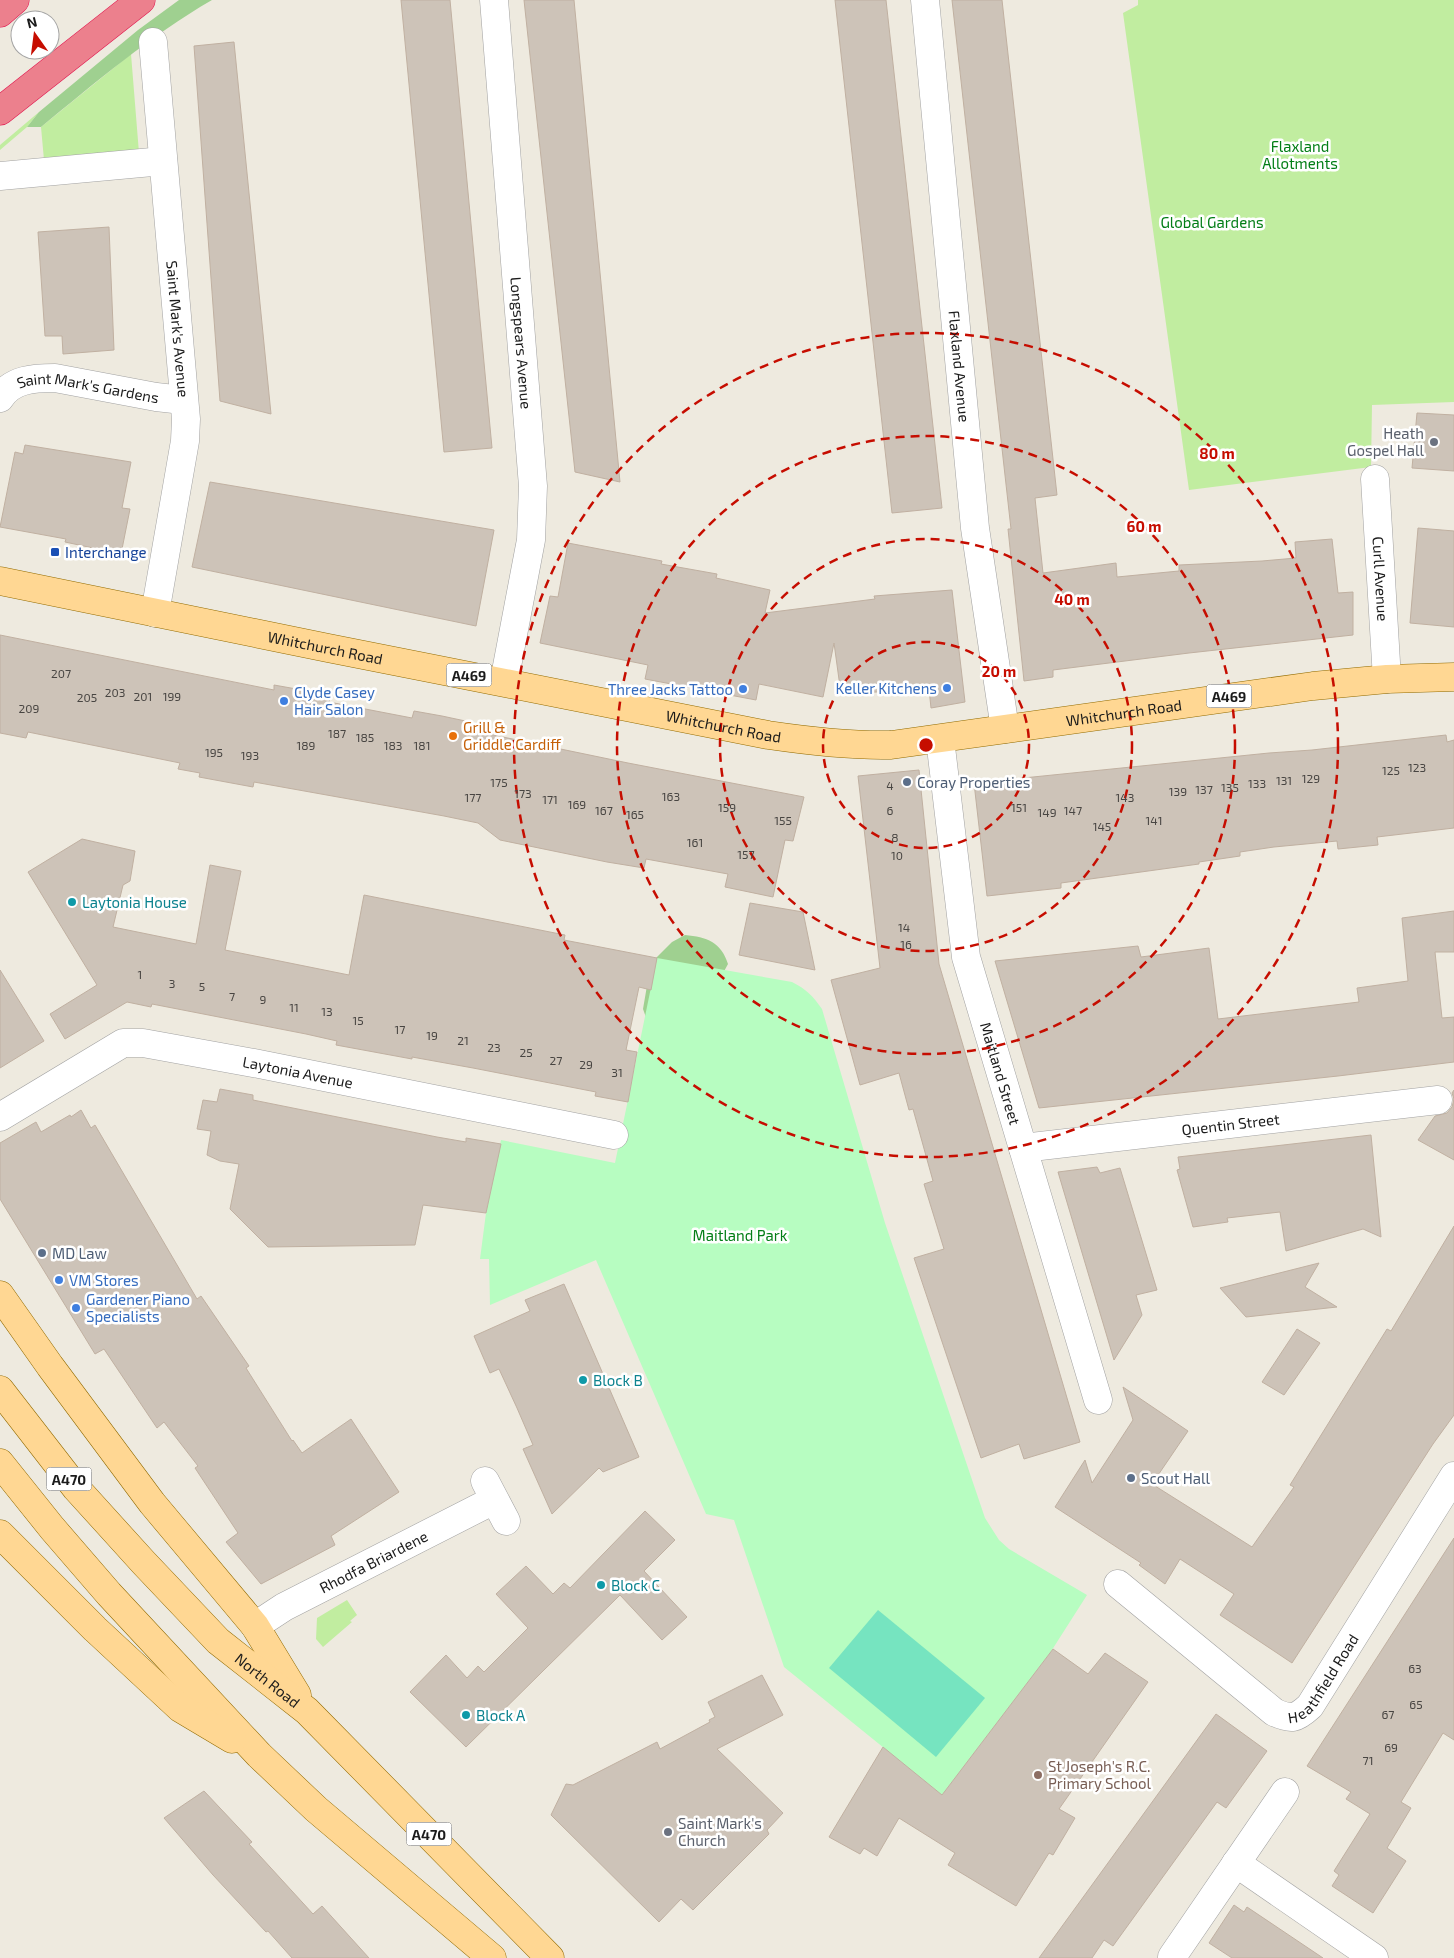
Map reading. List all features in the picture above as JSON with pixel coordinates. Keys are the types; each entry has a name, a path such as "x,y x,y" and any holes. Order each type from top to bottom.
{"highway":[{"path":"0,13 15,0"},
{"path":"0,111 141,0"}],"main road":[{"name":"Whitchurch Road","path":"0,581 768,735 825,744 892,745 1244,694 1387,679 1454,677"},
{"path":"0,1295 50,1366 152,1503 255,1626 307,1711"},
{"name":"North Road","path":"0,1390 76,1488 218,1641 307,1711 550,1958"},
{"name":"A470","path":"0,1464 109,1594 259,1755 316,1809 492,1958"},
{"path":"0,1534 95,1630 180,1708 259,1755"}],"street":[{"name":"Longspears Avenue","path":"494,0 533,486 531,540 504,682"},
{"name":"Flaxland Avenue","path":"925,0 975,528 1005,729"},
{"name":"Saint Mark's Avenue","path":"153,42 186,419 186,441 155,613"},
{"path":"0,176 163,161"},
{"name":"Saint Mark's Gardens","path":"0,398 5,390 20,382 39,378 55,378 156,397 183,400"},
{"name":"Curll Avenue","path":"1375,479 1387,679"},
{"name":"Maitland Street","path":"940,739 966,957 1098,1400"},
{"name":"Laytonia Avenue","path":"0,1118 123,1043 143,1043 259,1064 614,1135"},
{"name":"Quentin Street","path":"1022,1148 1438,1100"},
{"name":"Heathfield Road","path":"1118,1584 1274,1712 1287,1718 1299,1716 1310,1706 1454,1476"},
{"name":"Rhodfa Briardene","path":"255,1626 284,1607 495,1501"},
{"path":"1172,1957 1284,1792"},
{"path":"1236,1863 1374,1958"}],"green space":[{"path":"179,0 212,0 145,44 41,127 27,127 39,112 138,30"},
{"name":"Flaxland Allotments","path":"1138,0 1454,0 1454,402 1372,405 1371,467 1189,490 1123,13 1138,5"},
{"path":"131,54 139,153 44,160 41,127"},
{"path":"39,112 27,127 0,150 0,145"},
{"path":"685,935 700,937 712,942 721,950 728,964 722,975 648,1023 643,1009 649,974 654,960 672,942"},
{"name":"Maitland Park","path":"657,958 792,982 809,993 822,1009 885,1223 985,1518 999,1540 1009,1549 1087,1595 1050,1653 942,1795 784,1667 734,1520 706,1514 596,1260 490,1305 489,1259 480,1259 486,1213 501,1140 615,1163"},
{"path":"347,1600 357,1615 350,1621 352,1622 323,1647 316,1639 317,1618"},
{"path":"878,1610 985,1698 936,1757 829,1668"}],"building":[{"path":"401,0 450,0 492,448 444,452"},
{"path":"524,0 574,0 620,482 575,472"},
{"path":"835,0 886,0 942,508 892,513"},
{"path":"952,0 1002,0 1057,495 1035,498 1043,573 1116,563 1117,577 1179,571 1179,565 1296,558 1295,542 1332,539 1338,593 1353,592 1353,635 1053,670 1053,677 1024,681 1008,529 1011,529"},
{"path":"234,42 271,414 220,401 194,46"},
{"path":"109,227 114,350 63,354 62,336 45,336 38,232"},
{"name":"Heath Gospel Hall","path":"1417,413 1454,415 1454,471 1412,468"},
{"path":"25,445 131,462 122,508 130,509 121,554 65,542 66,539 0,527 15,452 23,454"},
{"path":"210,482 494,530 476,626 192,567"},
{"path":"1418,528 1454,531 1454,627 1410,623"},
{"path":"568,543 662,561 661,564 717,574 716,578 770,590 765,613 875,599 874,596 952,590 965,702 931,708 929,689 841,694 834,643 823,697 759,684 756,700 645,679 648,665 540,643 550,596 558,597"},
{"path":"0,635 274,690 274,685 302,690 331,696 329,702 412,718 414,711 442,716 470,722 469,730 804,797 793,841 785,840 773,897 725,887 728,874 646,859 644,868 607,862 500,840 478,823 254,782 253,787 199,777 200,773 178,769 180,763 28,732 26,738 0,733"},
{"path":"1446,735 1447,742 1454,740 1454,828 1377,837 1378,845 1338,849 1337,841 1274,847 1240,852 1240,856 1199,862 1199,864 1061,883 1061,888 987,896 974,783"},
{"path":"919,770 939,964 1080,1442 1024,1459 1019,1444 981,1458 914,1258 944,1249 924,1184 933,1181 913,1109 909,1110 899,1073 860,1085 831,980 880,968 858,776"},
{"path":"82,839 135,851 130,881 123,885 113,927 196,944 210,865 241,871 225,950 349,975 364,895 565,935 564,940 657,958 651,990 639,987 626,1050 637,1052 628,1102 595,1096 596,1092 473,1068 336,1045 337,1041 306,1034 152,1004 151,1007 127,1002 65,1039 50,1014 97,985 28,872"},
{"path":"750,903 803,912 815,970 739,955"},
{"path":"1454,911 1454,952 1435,952 1442,1018 1454,1017 1454,1062 1338,1076 1039,1108 995,961 1138,946 1141,957 1209,948 1218,1019 1359,1002 1357,988 1408,981 1402,918"},
{"path":"0,970 44,1041 0,1068"},
{"path":"220,1089 253,1095 253,1100 437,1137 466,1142 466,1138 501,1144 486,1213 423,1205 415,1245 268,1247 230,1209 239,1164 220,1161 207,1155 211,1131 197,1129 203,1100 217,1102"},
{"path":"1454,1099 1454,1160 1418,1140 1435,1116 1447,1113 1452,1107"},
{"path":"81,1110 91,1128 95,1125 197,1299 201,1296 249,1366 246,1368 292,1441 302,1453 351,1419 399,1492 331,1536 335,1545 261,1584 226,1542 238,1533 195,1468 198,1466 164,1422 157,1428 104,1349 95,1354 0,1199 0,1143 36,1122 41,1132"},
{"path":"1371,1135 1381,1237 1363,1229 1286,1251 1280,1212 1227,1218 1228,1222 1193,1227 1177,1170 1180,1169 1178,1157"},
{"path":"1097,1167 1100,1173 1120,1168 1157,1290 1136,1295 1142,1315 1114,1360 1058,1172"},
{"path":"1454,1226 1454,1415 1433,1444 1292,1663 1220,1615 1234,1594 1180,1559 1165,1584 1139,1565 1141,1563 1055,1507 1085,1460 1092,1483 1133,1420 1123,1387 1188,1431 1152,1484 1252,1547 1294,1487 1290,1485 1387,1329 1391,1331"},
{"path":"1319,1263 1305,1287 1337,1307 1246,1317 1220,1288"},
{"name":"Block B","path":"564,1284 639,1457 603,1472 599,1468 552,1514 523,1449 533,1445 517,1408 499,1369 490,1373 474,1336 530,1311 525,1300"},
{"path":"1297,1329 1320,1343 1284,1395 1262,1382"},
{"path":"645,1511 675,1540 644,1571 687,1617 662,1640 620,1595 466,1747 410,1692 446,1655 467,1678 478,1666 484,1672 528,1628 496,1594 526,1566 553,1594 564,1583 570,1588"},
{"path":"1454,1538 1454,1740 1443,1733 1401,1802 1411,1808 1387,1848 1406,1861 1373,1913 1332,1886 1339,1875 1334,1871 1370,1814 1346,1799 1351,1792 1307,1766"},
{"path":"1053,1649 1088,1674 1105,1653 1148,1682 1059,1809 1075,1818 1053,1855 1049,1853 1016,1906 948,1865 955,1853 899,1818 877,1856 864,1848 860,1854 829,1837 883,1747 942,1795"},
{"name":"Saint Mark's Church","path":"762,1675 783,1715 717,1749 783,1813 767,1830 769,1834 693,1910 681,1899 659,1922 551,1815 566,1784 573,1785 657,1742 660,1749 710,1722 709,1720 715,1717 708,1702"},
{"path":"1216,1714 1267,1751 1226,1808 1217,1802 1113,1946 1104,1940 1092,1958 1039,1958"},
{"path":"204,1791 252,1842 249,1844 313,1914 322,1906 369,1958 292,1958 268,1931 266,1932 164,1818"},
{"path":"1234,1905 1244,1912 1247,1907 1323,1958 1232,1958 1209,1943"}],"place":[{"name":"Heath Gospel Hall","path":"1434,442"},
{"name":"Interchange","path":"55,552"},
{"name":"Keller Kitchens","path":"947,688"},
{"name":"Three Jacks Tattoo","path":"743,689"},
{"name":"Clyde Casey Hair Salon","path":"284,701"},
{"name":"Grill & Griddle Cardiff","path":"453,736"},
{"name":"Coray Properties","path":"907,782"},
{"name":"Laytonia House","path":"72,902"},
{"name":"MD Law","path":"42,1253"},
{"name":"VM Stores","path":"59,1280"},
{"name":"Gardener Piano Specialists","path":"76,1308"},
{"name":"Block B","path":"583,1380"},
{"name":"Scout Hall","path":"1131,1478"},
{"name":"Block C","path":"601,1585"},
{"name":"Block A","path":"466,1715"},
{"name":"St Joseph's R.C. Primary School","path":"1038,1775"},
{"name":"Saint Mark's Church","path":"668,1832"}],"park label":[{"name":"Global Gardens","path":"1212,222"}]}
